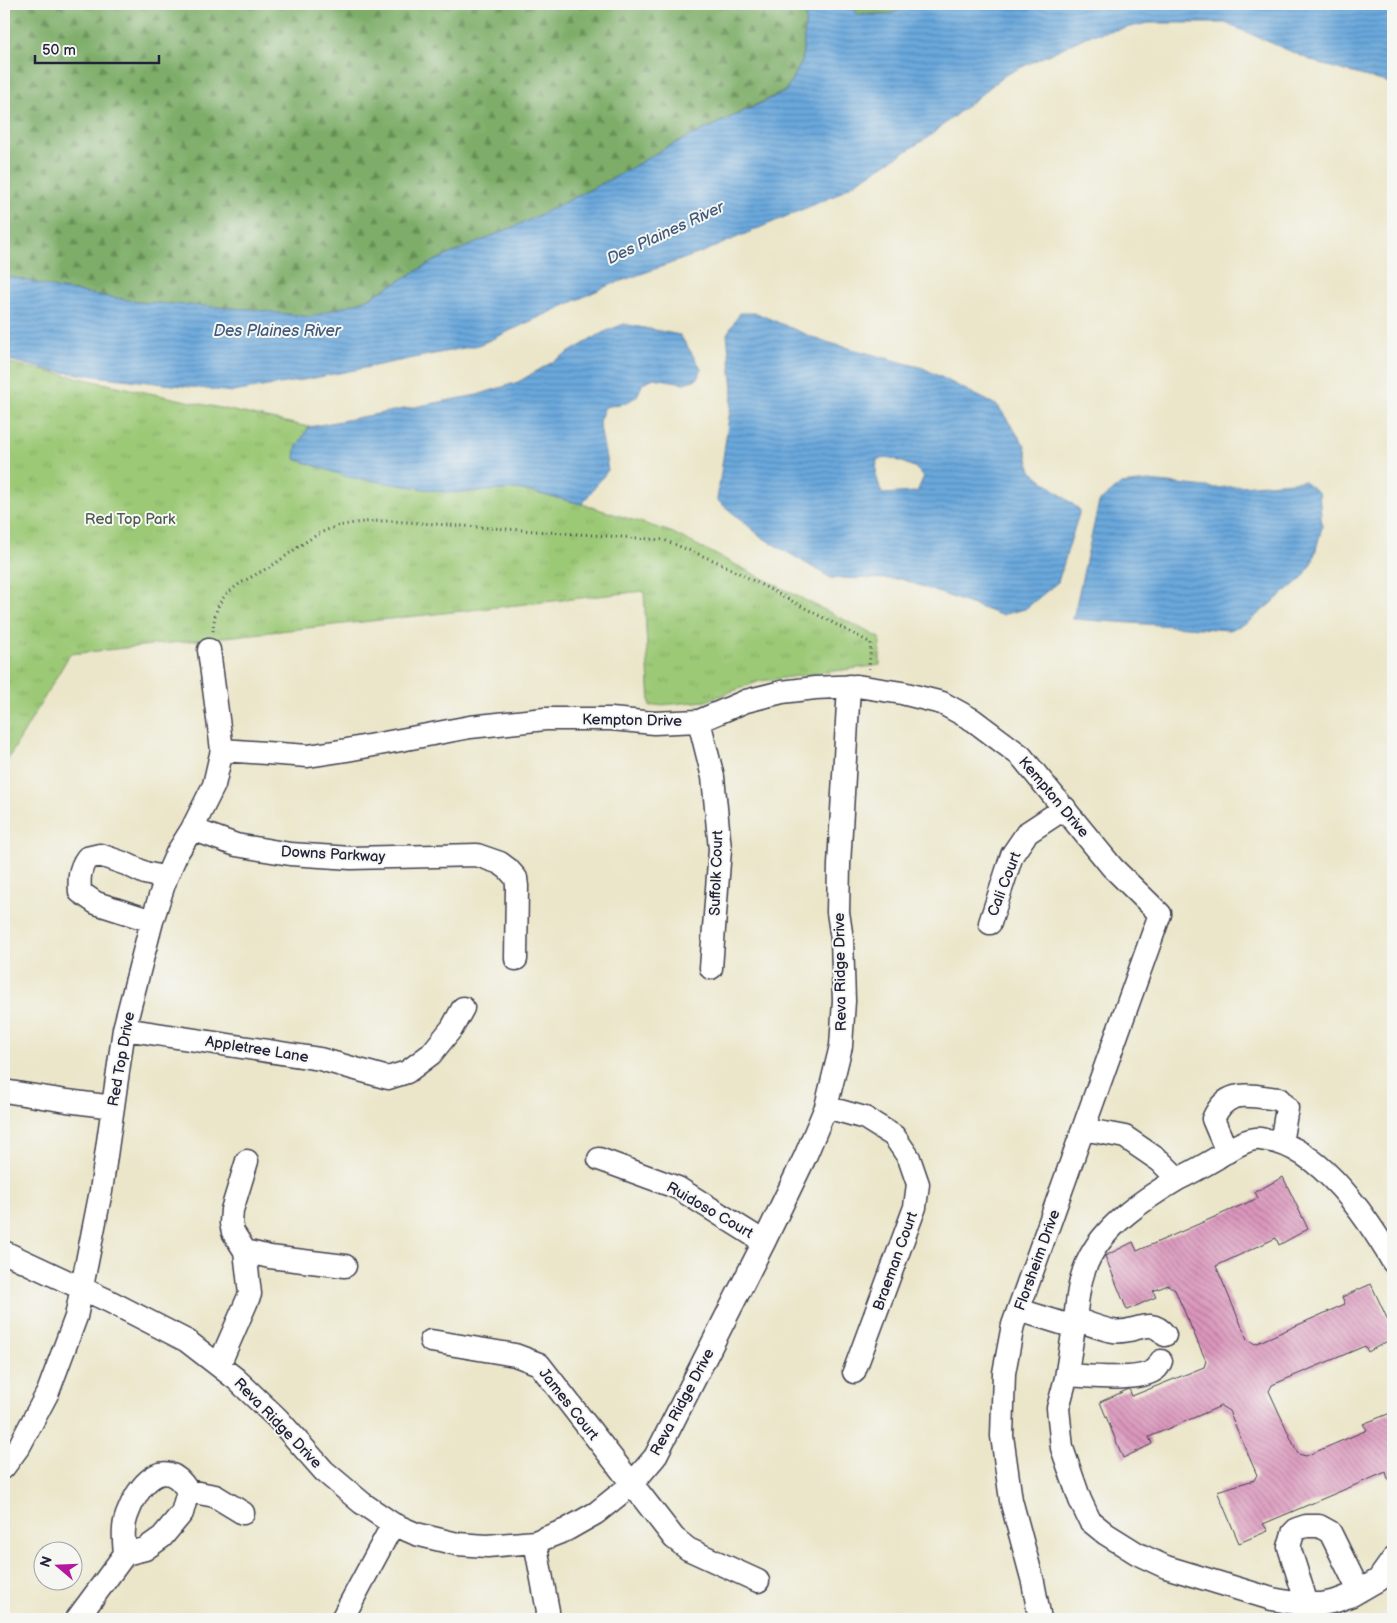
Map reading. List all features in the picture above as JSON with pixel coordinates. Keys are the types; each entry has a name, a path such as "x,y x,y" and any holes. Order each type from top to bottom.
{"street":[{"name":"Red Top Drive","path":"4,1467 20,1445 48,1392 76,1317 101,1190 124,1029 152,921 166,878 177,853 192,829 214,785 222,750 209,650"},
{"name":"Kempton Drive","path":"222,750 308,756 470,727 545,719 611,719 654,723 699,720 746,701 782,692 859,681 857,686 902,693 942,704 973,720 1021,756 1112,867 1160,914"},
{"name":"Reva Ridge Drive","path":"4,1252 82,1288 187,1341 236,1378 278,1419 324,1471 362,1503 393,1524 416,1534 457,1544 487,1546 535,1542 566,1530 596,1513 631,1485 655,1456 764,1242 805,1157 826,1107 841,1046 844,1001 842,939 838,912 839,866 859,681"},
{"name":"Suffolk Court","path":"699,720 713,776 720,849 711,968"},
{"name":"Cali Court","path":"990,923 1012,855 1027,833 1065,808"},
{"name":"Downs Parkway","path":"192,829 236,845 290,854 350,858 477,855 500,864 516,878 516,959"},
{"path":"152,921 96,903 80,892 79,877 82,865 87,858 100,855 145,873 166,878"},
{"name":"Florsheim Drive","path":"1040,1619 1033,1582 1011,1500 1002,1436 1004,1373 1013,1325 1160,914"},
{"name":"Appletree Lane","path":"124,1029 320,1058 388,1078 407,1072 432,1054 452,1028 463,1008"},
{"path":"4,1090 113,1107"},
{"path":"1227,1152 1213,1119 1218,1106 1237,1095 1279,1099 1287,1108 1281,1143"},
{"name":"Braeman Court","path":"826,1107 865,1118 894,1136 909,1158 918,1184 915,1207 854,1372"},
{"path":"1083,1129 1125,1137 1160,1161 1178,1178"},
{"path":"1393,1262 1384,1246 1340,1186 1320,1167 1297,1150 1281,1143 1256,1139 1236,1146 1151,1195 1102,1236 1086,1263 1079,1293 1066,1375 1058,1408 1062,1448 1080,1500 1090,1521 1106,1534 1138,1554 1166,1567 1272,1600 1307,1604 1336,1602 1359,1591 1378,1580 1393,1559"},
{"name":"Ruidoso Court","path":"599,1159 678,1188 764,1242"},
{"path":"218,1365 250,1294 245,1251 233,1232 231,1224 232,1210 247,1161"},
{"path":"245,1251 270,1257 344,1266"},
{"path":"1019,1310 1114,1332 1126,1332 1149,1325 1159,1327 1165,1335"},
{"name":"James Court","path":"431,1341 515,1355 538,1364 674,1538 688,1549 758,1581"},
{"path":"1066,1375 1106,1377 1145,1374 1157,1368 1161,1361"},
{"path":"77,1619 125,1554 144,1549 162,1537 182,1513 188,1491 181,1479 172,1474 158,1474 148,1480 136,1495 126,1516 123,1535 125,1554"},
{"path":"188,1491 215,1496 243,1514"},
{"path":"342,1619 393,1524"},
{"path":"1307,1604 1289,1547 1293,1533 1297,1529 1306,1526 1319,1526 1330,1532 1359,1591"},
{"path":"535,1542 548,1611 547,1619"}],"path":[{"path":"209,650 214,648 212,632 215,615 224,598 236,586 275,563 311,538 334,528 359,522 392,521 664,540 720,563 871,643 859,681"}],"green space":[{"path":"4,4 800,4 806,17 802,62 785,91 665,148 621,174 529,220 434,261 366,300 310,317 248,309 139,302 55,288 4,275"},
{"path":"851,4 923,4 888,14 858,15"},
{"name":"Red Top Park","path":"4,362 309,427 296,448 450,493 518,489 582,504 671,532 880,638 880,665 760,681 706,701 650,706 644,591 70,654 4,766"}],"water":[{"name":"Des Plaines River","path":"800,4 851,4 858,15 888,14 923,4 1393,4 1393,84 1320,64 1225,23 1149,23 1090,35 1005,75 927,138 834,196 703,252 607,286 479,345 233,392 54,371 4,359 4,275 55,288 139,302 248,309 310,317 366,300 434,261 529,220 621,174 665,148 785,92 802,62 806,17"},
{"path":"740,313 756,313 819,340 923,368 998,406 1025,446 1031,471 1080,510 1058,582 1025,609 1001,615 901,579 831,578 763,538 717,500 733,389 727,334","holes":["892,458 914,467 924,476 917,492 882,494 876,475 877,459"]},
{"path":"624,324 680,335 701,368 697,379 684,383 654,378 643,383 637,396 626,403 605,407 599,421 608,470 582,504 518,489 450,493 348,477 295,459 296,448 309,427 477,395 518,382 604,332"},
{"path":"1149,481 1216,488 1304,481 1319,493 1322,527 1312,564 1301,579 1247,623 1229,630 1073,619 1099,502 1121,484"}],"building":[{"path":"1283,1177 1308,1229 1279,1245 1276,1238 1216,1266 1247,1339 1255,1344 1345,1304 1342,1297 1371,1284 1393,1331 1393,1338 1368,1352 1365,1346 1272,1385 1269,1391 1298,1454 1306,1456 1367,1430 1363,1424 1393,1412 1393,1476 1388,1479 1386,1472 1263,1524 1268,1531 1239,1543 1217,1491 1254,1480 1257,1475 1229,1411 1221,1406 1149,1437 1152,1444 1123,1458 1100,1402 1129,1389 1132,1396 1204,1367 1206,1361 1175,1290 1168,1285 1153,1291 1156,1297 1127,1310 1105,1256 1133,1242 1137,1251 1258,1198 1255,1192"}]}
